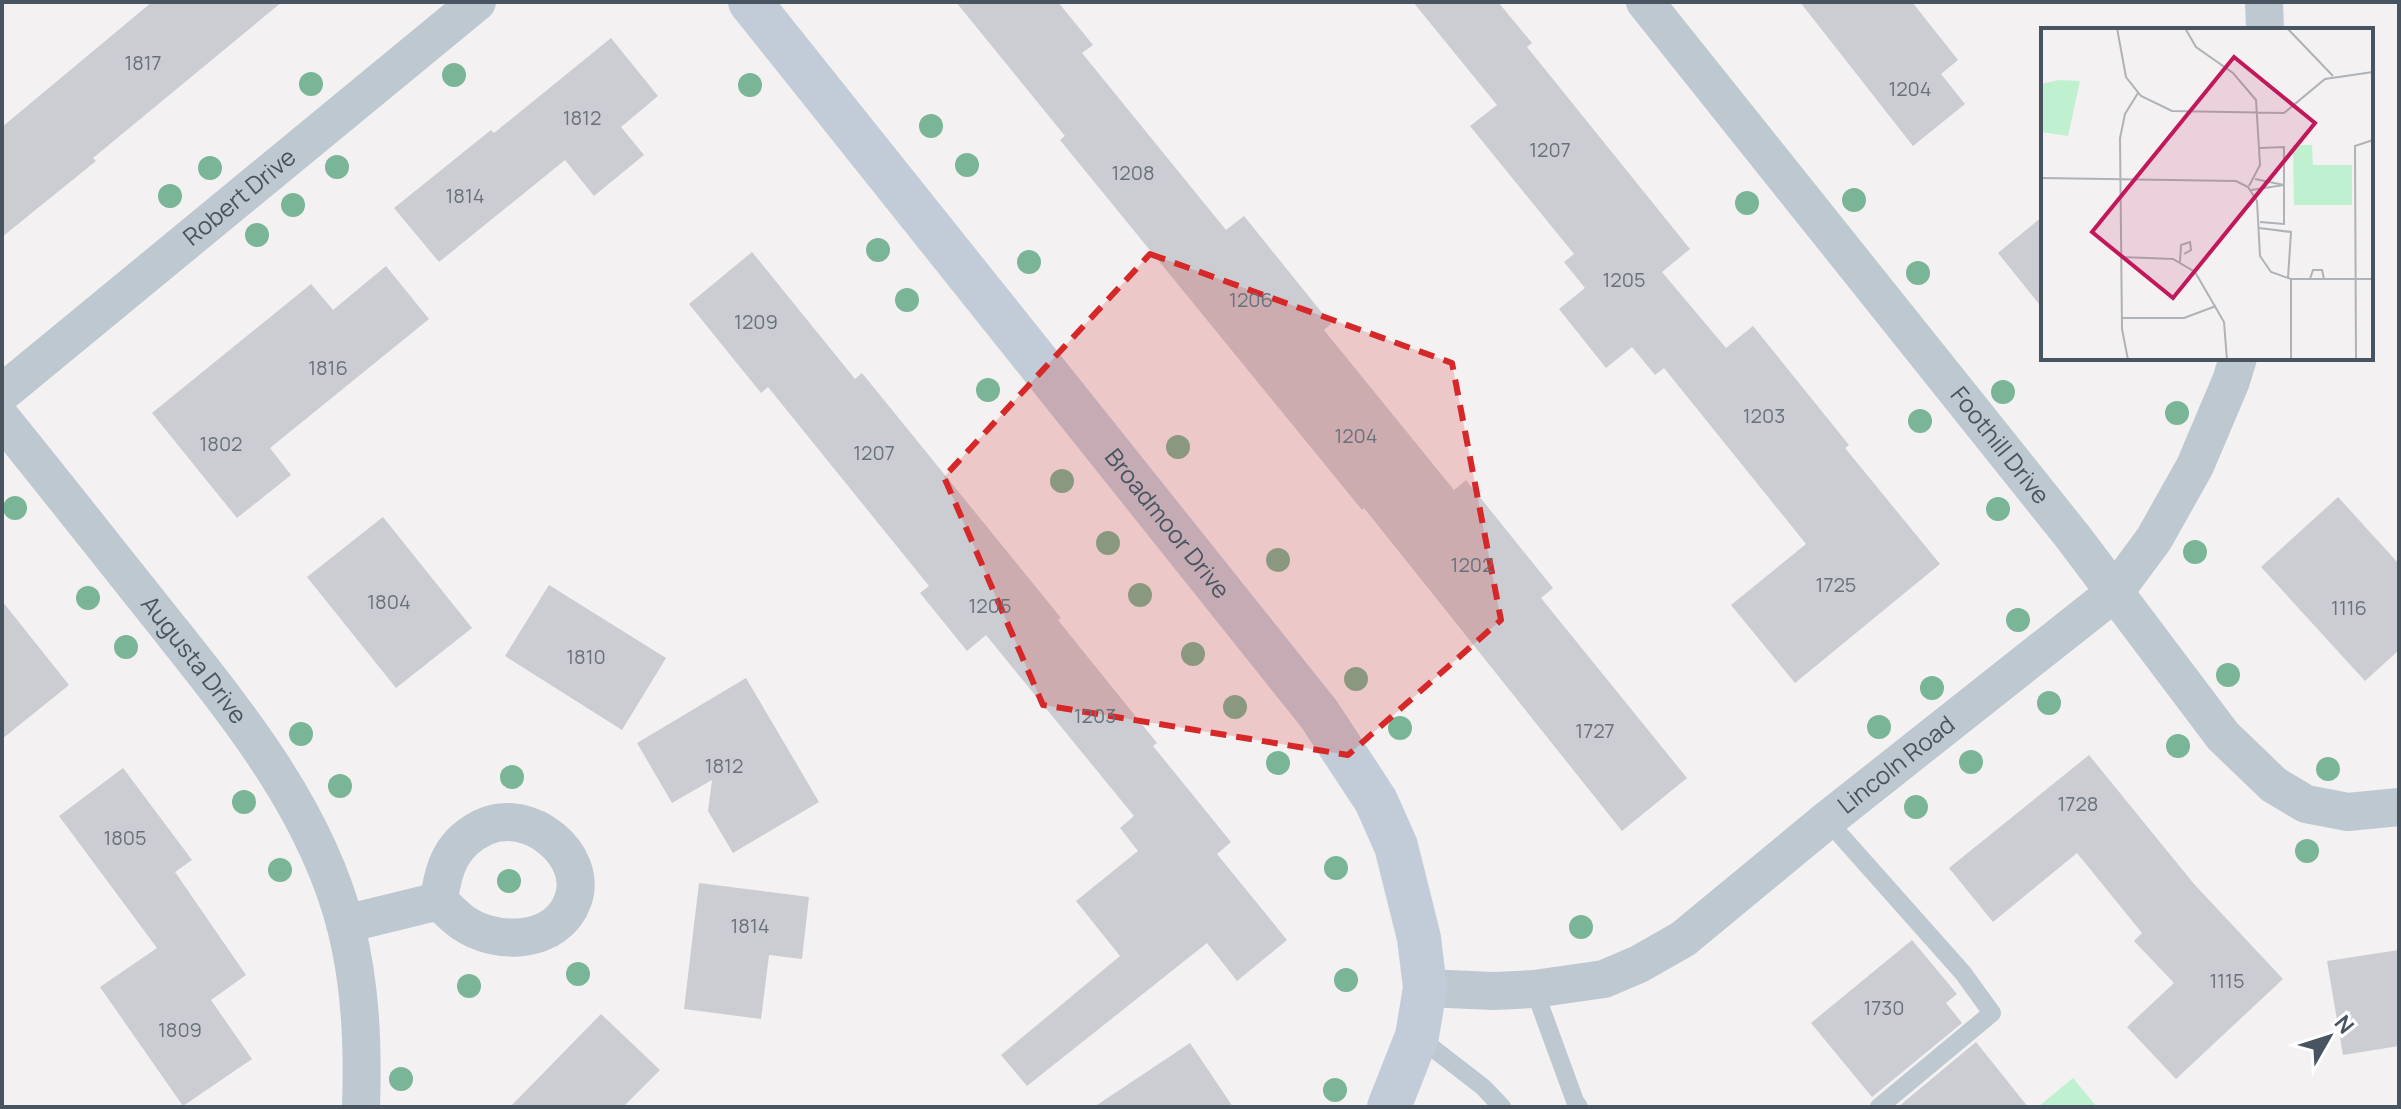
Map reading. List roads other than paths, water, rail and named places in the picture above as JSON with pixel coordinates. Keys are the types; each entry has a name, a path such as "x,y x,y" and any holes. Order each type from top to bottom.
{"street":[{"name":"Robert Drive","path":"2,393 477,2"},
{"name":"Broadmoor Drive","path":"750,2 1319,714 1376,801 1396,846 1419,938 1425,988 1417,1036 1389,1107"},
{"name":"Foothill Drive","path":"1645,2 2073,537 2223,736 2274,785 2306,804 2348,812 2399,807"},
{"path":"2264,2 2265,28"},
{"name":"Lincoln Road","path":"1425,988 1534,989 1604,979 1639,964 1683,939 1827,820 2114,593 2154,539 2195,466 2237,360"},
{"name":"Augusta Drive","path":"2,419 201,669 281,777 321,854 345,924 356,971 363,1044 361,1107"},
{"path":"345,924 439,901"}],"lane":[{"path":"1827,820 1963,973 1992,1013 1879,1107"},
{"path":"1534,989 1579,1107"},
{"path":"1417,1036 1483,1087 1502,1107"}]}
